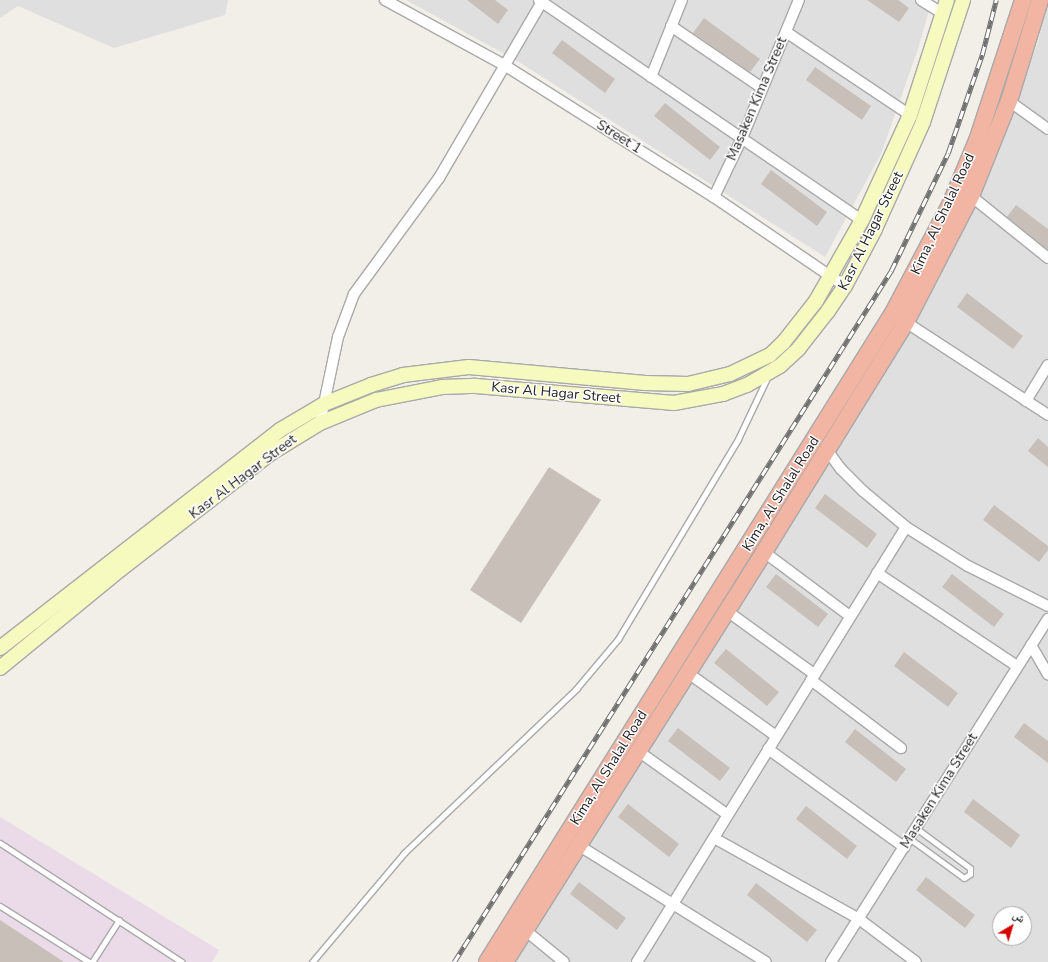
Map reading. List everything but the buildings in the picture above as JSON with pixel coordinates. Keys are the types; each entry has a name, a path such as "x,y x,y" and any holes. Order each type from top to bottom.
{"highway":[{"name":"Kima, Al Shalal Road","path":"487,962 638,751 827,450 899,317 950,205 978,138 1023,0"},
{"name":"Kima, Al Shalal Road","path":"505,962 525,930 579,834 899,317 971,196 1009,101 1043,3"}],"main road":[{"name":"Kasr Al Hagar Street","path":"176,519 269,438 324,404 403,375 436,369 469,367 674,384 723,376 770,355 793,330 831,276 862,220 910,115 947,0"},
{"name":"Kasr Al Hagar Street","path":"0,648 19,632 117,563 176,519 271,453 320,423 376,400 442,387 510,387 674,403 723,394 769,373 799,348 845,286 875,229 923,122 963,0"},
{"path":"769,373 770,355"},
{"name":"Kasr Al Hagar Street","path":"0,668 29,644 117,563"},
{"path":"19,632 29,644"}],"street":[{"name":"Street 1","path":"385,0 504,65 714,197 845,286"},
{"path":"652,77 682,0"},
{"name":"Masaken Kima Street","path":"714,197 742,138 799,0"},
{"path":"921,0 943,14"},
{"path":"320,423 338,337 354,294 439,178 541,1 862,220"},
{"path":"671,26 762,88"},
{"path":"786,32 910,115"},
{"path":"1009,101 1048,130"},
{"path":"971,196 1048,258"},
{"path":"899,317 1048,415"},
{"path":"1026,401 1048,365"},
{"path":"827,450 841,469 862,491 906,527 968,566 1048,606"},
{"path":"636,962 906,527"},
{"path":"764,552 850,616"},
{"path":"877,573 1018,666"},
{"path":"727,611 813,677 901,748"},
{"name":"Masaken Kima Street","path":"831,962 1048,619"},
{"path":"1031,645 1047,672"},
{"path":"688,673 776,736"},
{"path":"768,749 904,847"},
{"path":"638,751 728,815"},
{"path":"579,834 673,904 766,962"},
{"path":"714,838 859,919 916,962"},
{"path":"525,930 564,962"}],"lane":[{"path":"312,962 404,852 576,689 618,639 738,439 769,373"},
{"path":"910,838 964,878 970,874 970,868 916,828"},
{"path":"0,843 182,962"},
{"path":"0,906 91,962 119,920"}],"shaded area":[{"path":"0,0 228,0 225,15 114,48 18,6 0,18"},
{"path":"406,0 932,0 918,49 881,154 825,257 519,62"},
{"path":"1048,0 1048,962 510,962 898,342 979,200 1038,42"},
{"path":"0,817 219,950 212,962 0,962"}],"railway":[{"path":"454,962 891,271 948,153 982,55 996,0"}]}
